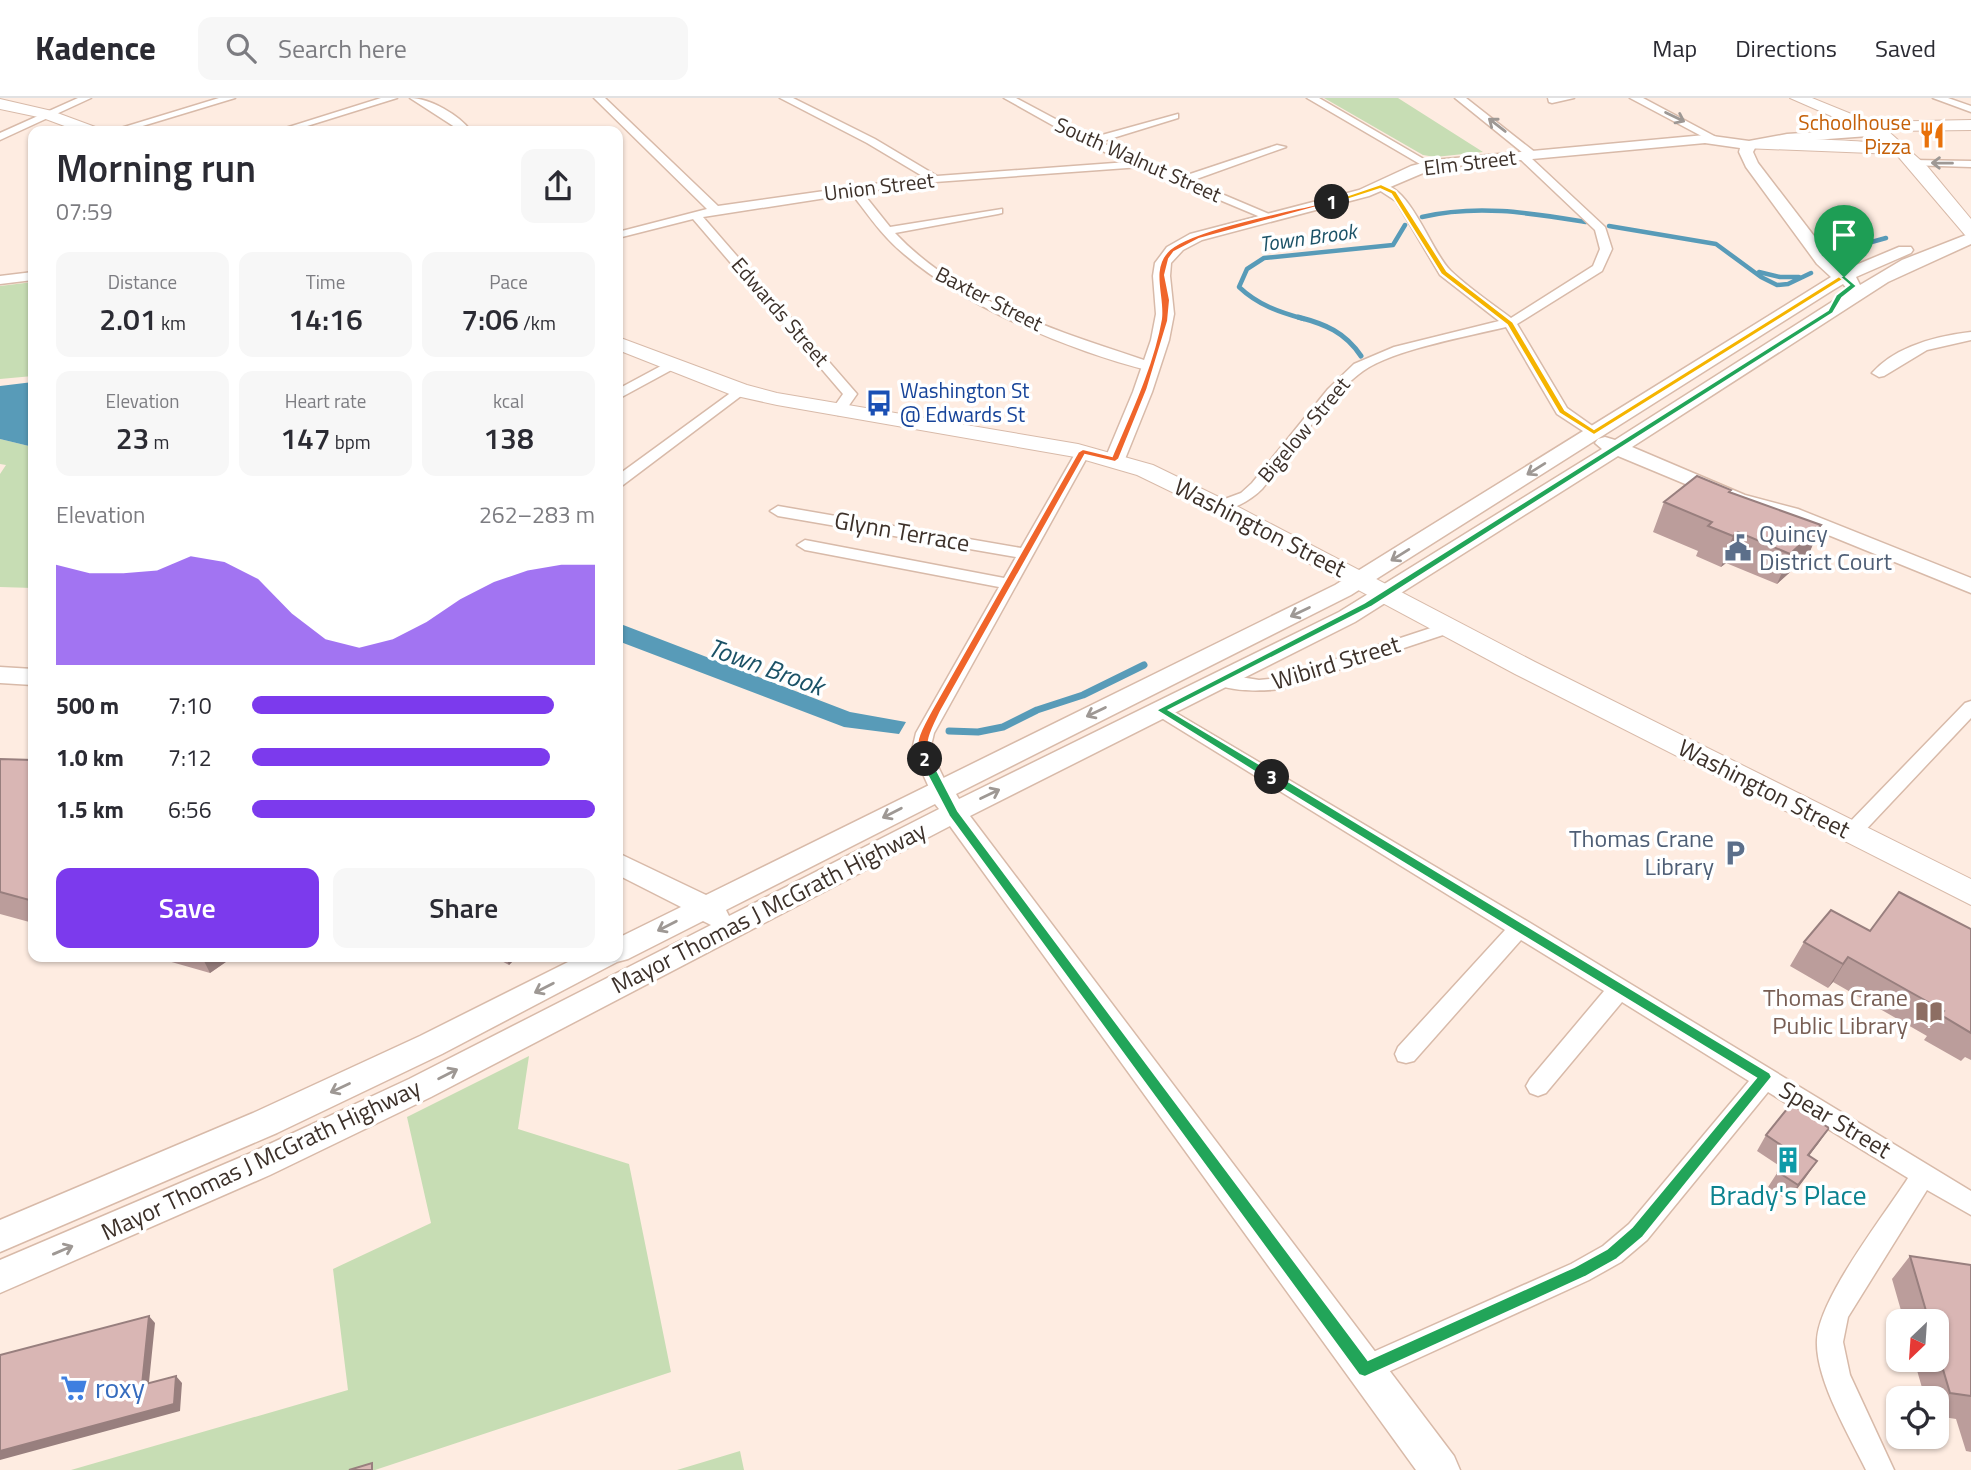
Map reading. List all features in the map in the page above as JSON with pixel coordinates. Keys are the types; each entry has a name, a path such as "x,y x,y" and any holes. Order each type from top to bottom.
{"main road":[{"path":"1798,98 1872,130 1899,149 1971,231"},
{"path":"0,104 47,114 79,126"},
{"path":"1872,130 1971,125"},
{"name":"Elm Street","path":"1115,459 1152,367 1166,311 1161,275 1165,259 1172,251 1196,237 1270,219 1381,186 1429,165 1713,138 1749,145 1787,138 1872,130"},
{"path":"1838,306 1839,297 1853,286 1823,261 1751,164 1746,152 1749,145 1795,144 1899,149"},
{"name":"Mayor Thomas J McGrath Highway","path":"0,1277 258,1165 362,1116 729,928 946,801 1360,580 1844,277 1903,250 1971,237"},
{"name":"Mayor Thomas J McGrath Highway","path":"623,948 705,906 1161,710 1347,617 1895,270 1971,237"},
{"name":"Washington Street","path":"623,345 740,390 838,411 1083,452 1115,459 1144,470 1219,506 1449,627 1971,893"},
{"path":"1594,432 1602,442 1622,445 1751,503 1791,513 1971,586"},
{"path":"946,801 1440,1470"},
{"path":"623,865 705,906 729,928"},
{"name":"Mayor Thomas J McGrath Highway","path":"0,1236 265,1123 431,1045 595,962"}],"street":[{"path":"0,137 86,98"},
{"path":"133,126 230,98"},
{"path":"298,126 392,98"},
{"path":"415,98 455,126"},
{"path":"599,98 715,210"},
{"path":"785,98 871,141 935,179"},
{"name":"South Walnut Street","path":"1009,98 1090,142 1270,219"},
{"path":"1312,98 1429,165"},
{"name":"Bigelow Street","path":"1219,506 1246,496 1333,392 1359,367 1399,350 1510,323 1595,272 1604,258 1604,234 1598,225 1527,155 1460,98"},
{"path":"1552,100 1569,98"},
{"path":"1635,98 1713,138"},
{"path":"1938,98 1971,109"},
{"path":"1090,142 1174,116"},
{"path":"1182,180 1281,146"},
{"path":"1912,163 1971,163"},
{"name":"Union Street","path":"623,234 715,210 935,179 1144,164"},
{"path":"1381,186 1399,199 1444,272 1510,323 1562,411 1594,432"},
{"name":"Baxter Street","path":"855,190 886,231 907,252 946,281 1066,337 1152,367"},
{"path":"886,231 998,211"},
{"name":"Edwards Street","path":"695,215 850,394 838,411"},
{"path":"0,280 28,277"},
{"path":"1879,373 1898,358 1932,341 1971,336"},
{"path":"623,392 672,364"},
{"path":"623,478 740,390"},
{"path":"946,801 921,751 925,733 1083,452"},
{"name":"Glynn Terrace","path":"778,511 1026,554"},
{"path":"805,545 1008,584"},
{"name":"Wibird Street","path":"1221,680 1259,686 1281,683 1449,627"},
{"path":"0,675 28,677"},
{"path":"1851,833 1971,707"},
{"name":"Spear Street","path":"1161,710 1971,1204"},
{"path":"1406,1054 1520,927"},
{"path":"1538,1086 1609,1000 1622,989"},
{"path":"1365,1369 1580,1272 1612,1254 1638,1232 1766,1077"},
{"path":"1880,1469 1837,1377 1830,1342 1835,1313 1924,1174"}],"green space":[{"path":"1324,98 1398,98 1483,152 1435,157 1423,155"},
{"path":"28,283 28,376 0,379 0,286"},
{"path":"0,439 28,446 28,588 0,587 0,474 6,465 0,464"},
{"path":"529,1056 518,1129 629,1164 671,1372 375,1470 71,1470 348,1390 333,1269 431,1223 407,1117"},
{"path":"740,1451 744,1470 677,1470"}],"water":[{"path":"28,383 28,446 0,439 0,386"},
{"path":"623,625 850,712 906,722 899,734 844,727 623,643"}],"building":[{"path":"1697,476 1731,490 1729,492 1821,525 1790,554 1738,532 1733,536 1708,526 1712,522 1664,502"},
{"path":"0,759 28,760 28,900 0,892"},
{"path":"1899,892 1971,929 1971,1033 1941,1015 1944,1011 1848,957 1843,964 1804,942 1831,910 1870,931"},
{"path":"1791,1104 1829,1128 1808,1155 1817,1161 1798,1185 1778,1172 1793,1153 1766,1135"},
{"path":"1910,1256 1971,1265 1971,1396 1950,1393 1944,1372 1950,1372 1950,1309 1925,1309"},
{"name":"roxy","path":"149,1316 142,1385 176,1376 174,1404 0,1451 0,1355"},
{"path":"372,1463 372,1470 349,1470"}],"waterway":[{"name":"Town Brook","path":"1422,217 1484,210 1586,222"},
{"name":"Town Brook","path":"1304,319 1269,307 1239,287 1247,269 1264,258 1393,245 1405,225"},
{"name":"Town Brook","path":"1609,226 1716,244 1761,277 1777,285 1788,284 1811,273"},
{"name":"Town Brook","path":"1841,257 1868,243 1886,238"},
{"path":"1759,272 1780,277 1799,277"},
{"name":"Town Brook","path":"1298,317 1334,330 1361,356"},
{"name":"Town Brook","path":"949,731 978,732 1003,727 1037,710 1083,695 1144,665"}],"place":[{"name":"Schoolhouse Pizza","path":"1932,135"},
{"name":"Washington St @ Edwards St","path":"879,403"},
{"name":"Quincy District Court","path":"1738,548"},
{"name":"Thomas Crane Library","path":"1735,853"},
{"name":"Thomas Crane Public Library","path":"1929,1012"},
{"name":"Brady's Place","path":"1788,1160"},
{"name":"roxy","path":"74,1388"}],"route":[{"path":"1381,186 1399,199 1448,277 1510,323 1562,411 1594,432 1844,277 1851,281 1853,286 1839,297 1830,311 1628,441 1368,605 1161,710 1766,1077 1638,1232 1612,1254 1580,1272 1365,1369 953,813 921,751 925,733 1083,452 1115,459 1152,367 1164,321 1166,300 1162,267 1165,259 1181,244 1196,237 1321,205 1381,186"}]}
